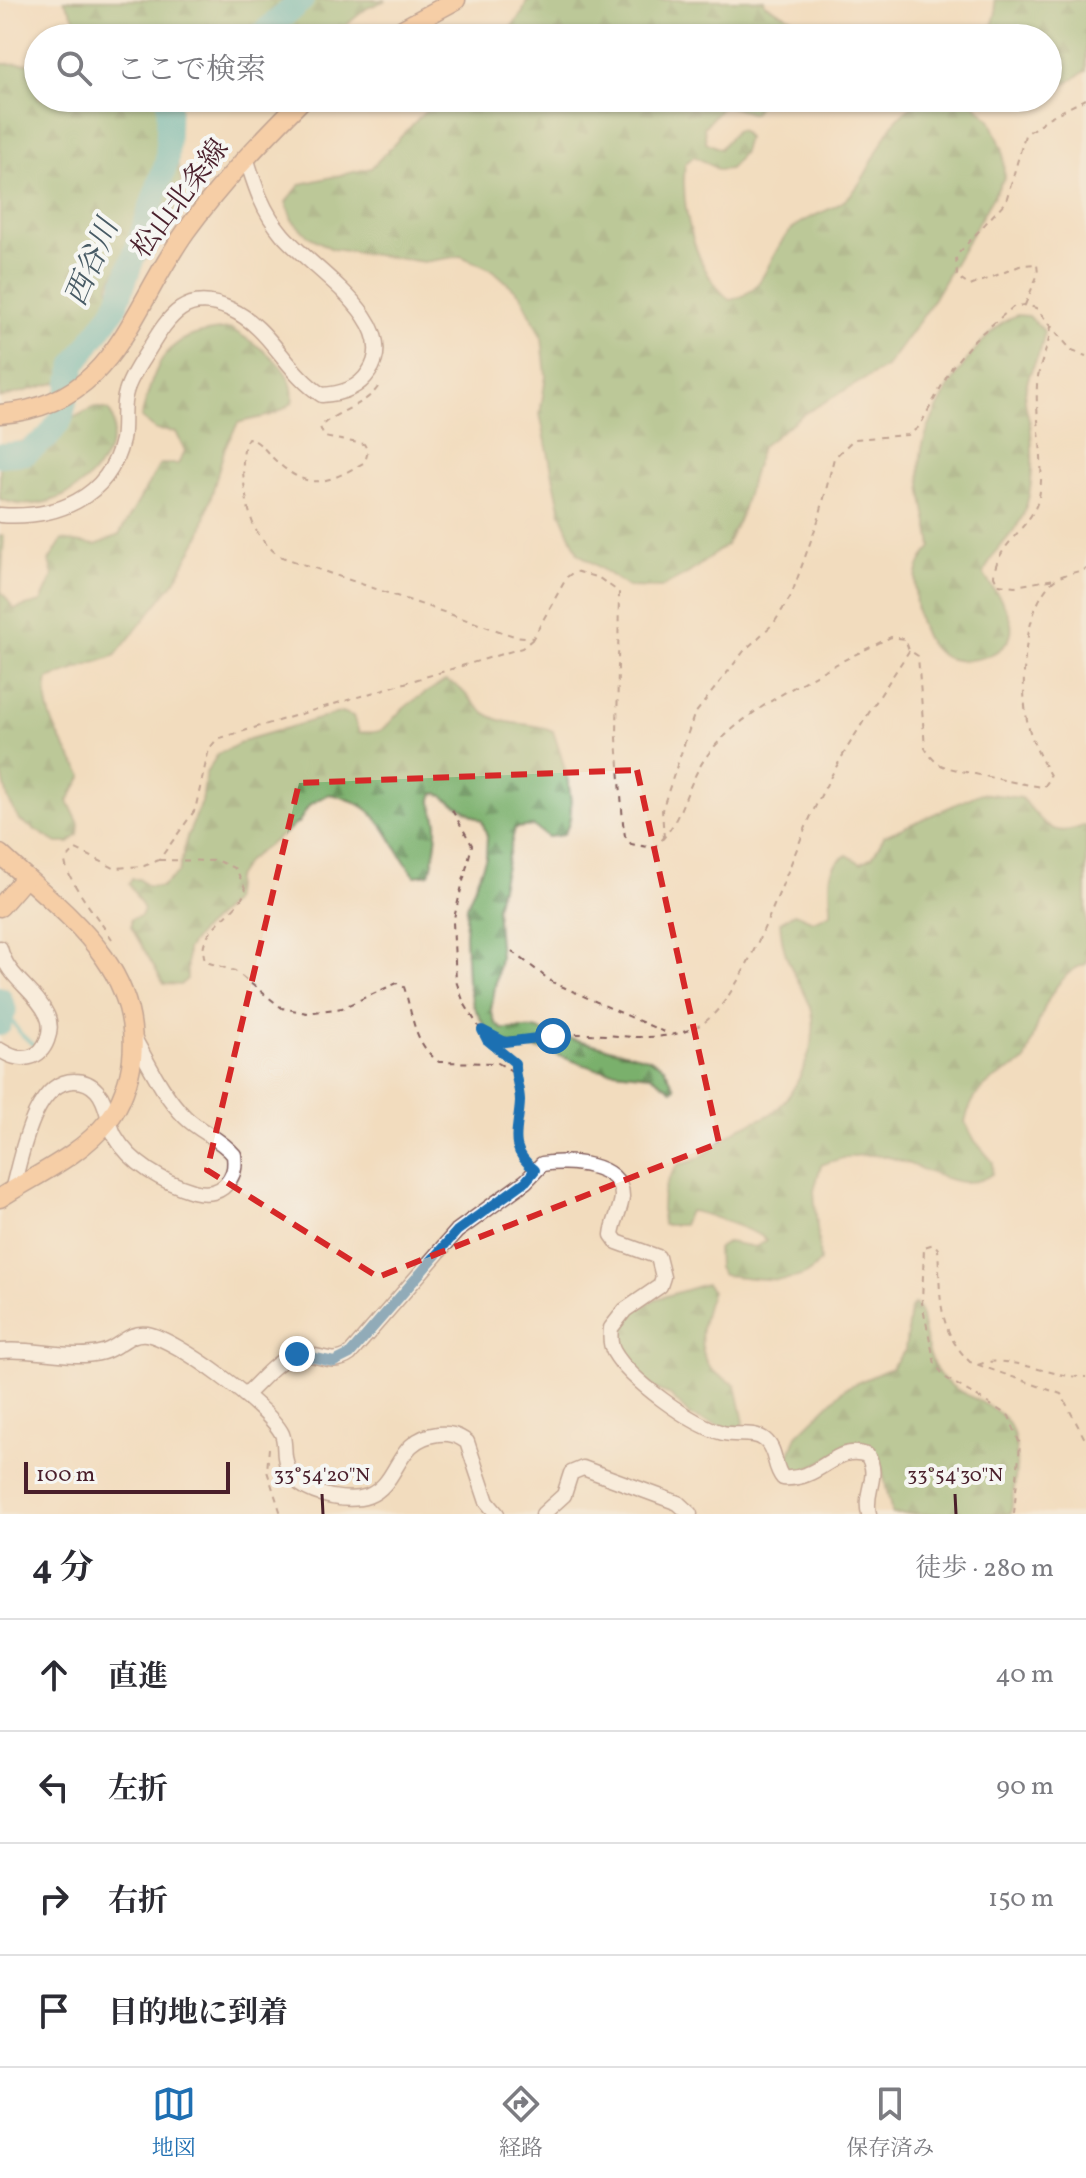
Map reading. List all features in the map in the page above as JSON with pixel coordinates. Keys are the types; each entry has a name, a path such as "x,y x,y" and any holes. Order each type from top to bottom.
{"main road":[{"path":"412,24 456,0"},
{"name":"松山北条線","path":"0,414 30,411 53,404 89,382 117,349 169,254 246,157 290,112"},
{"path":"0,854 74,919 108,961 127,1000 134,1038 131,1068 110,1119 53,1167 6,1194"},
{"path":"0,907 25,878"}],"street":[{"path":"0,515 32,515 65,508 91,495 107,476 121,441 126,392 169,316 183,306 200,303 228,308 253,323 284,354 309,387 322,395 339,394 355,387 368,374 375,362 378,339 367,317 282,235 261,205 246,157"},
{"path":"0,948 12,976 47,1015 49,1027 42,1050 36,1055 17,1058 0,1050"},
{"path":"6,1194 37,1111 50,1091 72,1080 93,1087 115,1135 164,1181 201,1193 214,1193 227,1185 234,1173 234,1155 221,1142 188,1120 167,1097 134,1038"},
{"path":"245,1395 285,1358 297,1354 334,1362 350,1354 457,1231 526,1181 535,1170 552,1162 604,1169 619,1184 622,1196 612,1235 617,1242 658,1257 662,1266 660,1286 625,1310 611,1328 615,1353 689,1419 724,1433 756,1435 766,1441 772,1449 776,1470 783,1478 815,1474 836,1457 847,1453 867,1455 873,1464 874,1480 866,1504 869,1514"},
{"path":"0,1351 90,1354 106,1352 133,1335 143,1334 181,1347 245,1395 280,1430 285,1459 298,1484 318,1494 339,1498 370,1495 383,1485 417,1439 434,1435 459,1436 467,1442 487,1502 497,1514"},
{"path":"543,1514 564,1495 571,1473 583,1468 678,1503 690,1514"}],"path":[{"path":"1062,111 1086,99"},
{"path":"1025,305 1038,274 1037,264 1022,265 970,286 957,277 956,256 1006,201 1025,135 1060,112"},
{"path":"664,839 662,810 694,715 744,651 774,623 791,596 819,518 834,458 854,439 908,435 919,427 952,367 975,339 1013,307 1025,305 1036,308 1072,351 1086,356"},
{"path":"1051,324 1050,341 1037,376 1038,498 1021,531 1000,555 994,576 998,584 1015,586 1056,579 1086,569"},
{"path":"368,374 378,388 353,409 328,419 320,427 324,437 364,444 368,451 365,462 345,473 320,483 303,481 288,473 257,441 248,438 242,446 245,494 254,526 279,556 514,636 533,638"},
{"path":"159,860 195,810 209,749 217,739 522,648 533,638 567,577 575,571 599,578 619,592 617,738 625,836 631,844 653,848 664,839 671,831 696,770 740,722 771,700 891,637 905,639 909,650 918,656 925,748 933,761 946,768 1008,779 1031,788 1044,787 1051,777 1028,729 1024,660 1032,614 1056,579"},
{"path":"482,1030 505,1042 576,1034 654,1038 702,1024 716,1012 757,945 809,820 848,745 909,650"},
{"path":"452,810 472,845 453,922 453,960 464,1003 487,1040 511,1056 520,1098 514,1133 523,1161 535,1170"},
{"path":"115,945 84,895 67,877 65,861 76,849 114,868 144,866 159,860 218,861 236,869 246,890 241,904 211,929 203,942 202,953 206,962 235,971 267,999 295,1012 324,1012 397,983 404,987 414,1028 431,1056 452,1064 498,1063 514,1072"},
{"path":"512,951 552,982 661,1028 666,1034"},
{"path":"1014,1514 1020,1444 1009,1416 946,1378 935,1364 922,1303 921,1257 928,1244 938,1249 937,1289 949,1329 963,1355 978,1365 1061,1394 1086,1441"},
{"path":"978,1365 997,1361 1066,1377 1086,1377"},
{"path":"280,1430 266,1459 271,1491 281,1514"}],"highlighted area":[{"path":"637,770 719,1143 378,1277 207,1170 299,783"}],"green space":[{"path":"64,0 386,0 367,8 347,24 78,24"},
{"path":"527,0 764,0 765,4 797,24 514,24 522,14"},
{"path":"994,0 1086,0 1086,71 1062,86 1062,24 993,24 996,12"},
{"path":"24,63 24,112 173,112 171,130 181,181 175,212 154,251 137,266 117,270 109,285 114,313 91,354 59,382 0,398 0,64"},
{"path":"425,112 718,112 704,127 706,142 720,149 736,130 742,131 747,138 743,152 730,169 719,170 694,156 685,164 685,199 692,238 699,256 718,288 730,300 743,296 760,281 791,230 845,200 866,174 891,127 905,112 983,112 990,119 1003,150 1004,178 926,312 886,367 802,415 761,447 741,515 726,545 689,573 661,588 628,587 578,553 561,513 540,414 546,376 542,338 521,295 494,271 461,256 424,262 332,249 308,236 292,220 286,202 301,184 371,168"},
{"path":"1017,315 1029,316 1044,331 1025,395 1032,441 1030,489 1022,516 984,575 1006,610 1011,634 999,650 977,659 954,660 935,651 928,641 915,600 917,573 932,547 922,490 921,455 932,418 957,375 987,337 1002,323"},
{"path":"231,329 274,359 289,379 292,403 272,415 238,423 225,447 201,533 175,581 115,656 48,679 46,692 51,717 83,776 68,801 79,824 78,835 69,843 57,843 19,820 8,799 0,766 0,535 4,537 1,591 14,609 41,602 53,576 49,561 62,540 96,545 119,535 160,464 178,464 185,451 176,432 156,430 141,418 159,365 177,343 191,336"},
{"path":"95,407 109,410 114,430 108,451 89,477 77,488 48,502 16,503 0,499 0,445 25,441"},
{"path":"445,681 458,687 490,716 553,731 571,799 571,813 563,835 548,837 533,826 515,828 496,907 500,957 491,1010 495,1023 502,1029 534,1029 648,1058 664,1067 675,1088 672,1090 651,1075 596,1069 543,1050 504,1044 486,1029 473,1005 467,981 465,935 467,906 486,857 487,836 482,821 438,793 433,794 432,799 437,827 432,866 429,874 415,876 381,824 362,806 329,794 309,805 299,822 247,861 235,879 232,902 199,933 187,950 187,979 180,985 164,984 131,927 131,919 141,916 144,909 129,884 132,879 139,879 147,886 161,887 179,872 187,837 202,802 206,773 218,754 249,739 342,712 353,716 359,732 380,730 411,703"},
{"path":"981,793 1021,798 1055,830 1086,825 1086,964 1062,979 1053,991 1025,1062 979,1092 965,1122 975,1141 993,1162 992,1174 980,1180 954,1181 901,1161 870,1155 821,1165 814,1191 820,1261 812,1270 802,1276 776,1280 723,1275 718,1268 717,1249 728,1242 755,1247 767,1240 730,1223 689,1211 683,1225 663,1225 662,1199 666,1185 679,1164 697,1159 741,1127 775,1111 793,1089 807,1060 813,1016 787,957 780,922 795,913 813,921 831,913 831,873 839,860 847,855 861,863 873,856 884,836"},
{"path":"706,1284 712,1291 703,1319 702,1349 711,1370 736,1385 744,1422 741,1428 728,1429 690,1416 671,1396 654,1388 629,1366 615,1340 626,1315 656,1299"},
{"path":"915,1304 920,1311 928,1349 937,1371 955,1388 1000,1414 1008,1422 1015,1442 1016,1463 1011,1514 892,1514 879,1455 869,1450 858,1449 835,1455 793,1477 785,1467 797,1435 845,1388 891,1368 905,1350 910,1308"}],"waterway":[{"name":"西谷川","path":"274,24 302,0"},
{"name":"西谷川","path":"0,455 26,453 48,437 61,419 75,364 116,307 167,161 169,112"},
{"name":"西谷川","path":"0,998 5,1010 0,1024"},
{"path":"5,1010 20,1033 33,1045"}],"route":[{"path":"297,1354 334,1362 350,1354 457,1231 526,1181 535,1170 523,1161 514,1133 520,1098 515,1063 511,1056 487,1040 482,1030 505,1042 553,1036"}]}
